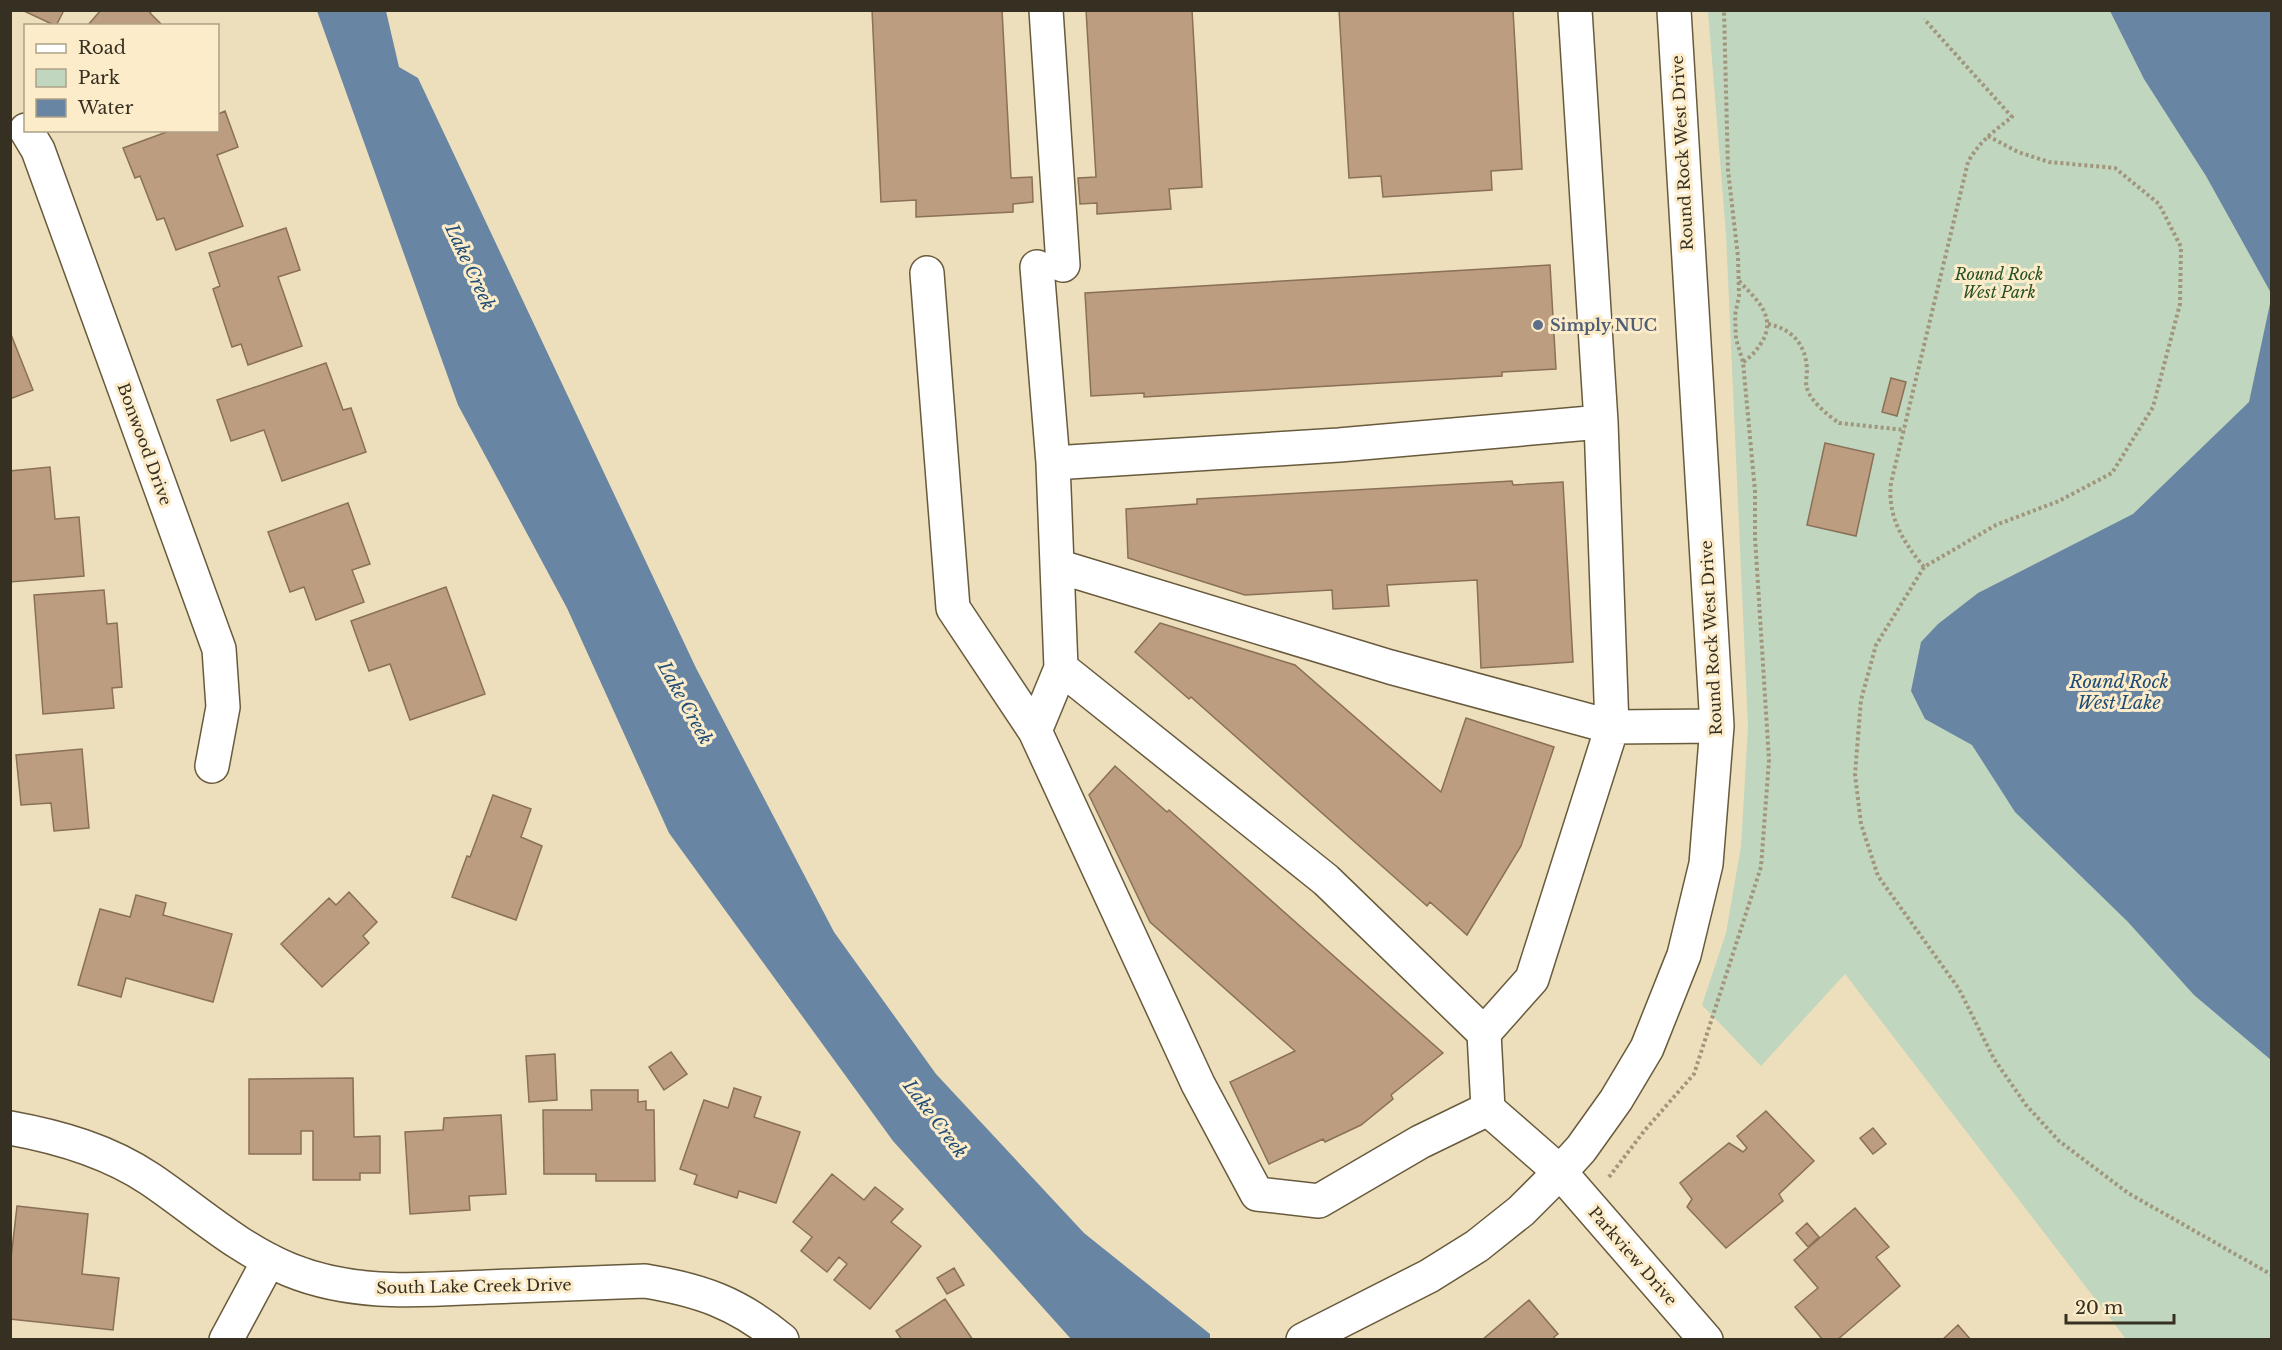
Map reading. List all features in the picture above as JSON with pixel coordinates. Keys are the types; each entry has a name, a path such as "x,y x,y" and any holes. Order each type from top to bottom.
{"street":[{"path":"1035,731 1061,668 1053,463 1046,10"},
{"path":"1484,1033 1532,979 1612,727 1601,422 1575,10"},
{"name":"Round Rock West Drive","path":"1304,1340 1429,1276 1478,1246 1521,1211 1560,1172 1581,1149 1616,1100 1647,1048 1684,955 1706,864 1718,726 1674,10"},
{"name":"Bonwood Drive","path":"10,110 24,128"},
{"name":"Bonwood Drive","path":"27,132 38,150 219,649 223,707 212,766"},
{"path":"927,273 953,608 1035,731 1198,1084 1257,1194 1319,1201 1420,1142 1488,1109 1484,1033 1326,880 1061,668"},
{"path":"1053,463 1339,445 1601,422"},
{"path":"1057,566 1390,667 1612,727 1718,726"},
{"name":"Parkview Drive","path":"1488,1109 1560,1172 1706,1340"},
{"name":"South Lake Creek Drive","path":"10,1128 76,1143 126,1165 234,1240 291,1270 339,1285 388,1291 645,1281 687,1288 729,1302 782,1340"},
{"path":"226,1340 270,1260"}],"path":[{"path":"1923,567 1907,547 1895,523 1889,498 1968,162 1976,148 2012,117 1924,19"},
{"path":"1988,136 2018,152 2049,162 2115,168 2159,204 2181,247 2180,304 2153,407 2112,473 2059,501 1996,525 1923,567 1876,645 1861,700 1855,774 1861,824 1878,876 1959,989 1994,1059 2026,1105 2059,1142 2128,1193 2271,1275"},
{"path":"1739,281 1760,304 1766,313 1768,324 1764,338 1754,356 1743,362"},
{"path":"1768,324 1788,330 1797,338 1805,351 1806,387 1810,395 1839,423 1905,430"}],"green space":[{"name":"Round Rock West Park","path":"1708,11 2271,11 2271,1339 2126,1339 1845,974 1761,1066 1702,1005 1726,933 1741,846 1748,727 1726,234"}],"water":[{"name":"Lake Creek","path":"317,11 386,11 399,67 418,78 696,668 834,932 936,1074 1084,1233 1210,1334 1210,1339 1071,1339 893,1141 669,833 567,608 458,405"},
{"path":"2110,11 2271,11 2271,293 2206,176 2144,79"},
{"name":"Round Rock West Lake","path":"2271,299 2271,1060 2194,995 2128,922 2015,812 1972,745 1925,719 1911,691 1921,642 1938,624 1978,593 2133,514 2249,402"}],"building":[{"path":"22,10 64,10 57,24 52,24"},
{"path":"101,10 152,10 150,13 161,24 89,24"},
{"path":"872,10 1002,10 1011,178 1032,177 1033,202 1013,204 1013,212 916,217 916,200 881,202"},
{"path":"1086,10 1192,10 1202,187 1169,189 1171,209 1097,214 1097,203 1080,204 1078,178 1096,177"},
{"path":"1339,10 1513,10 1522,169 1491,171 1492,190 1383,197 1381,176 1349,178"},
{"path":"225,111 238,147 217,155 243,226 176,250 164,218 157,220 140,176 135,178 123,148 167,132 219,132 219,114"},
{"path":"286,228 300,270 278,277 302,346 248,365 241,344 232,347 213,289 220,286 209,253"},
{"path":"1550,265 1556,369 1502,372 1502,376 1144,397 1144,393 1091,396 1085,293"},
{"path":"10,332 33,390 10,399"},
{"path":"326,363 343,410 351,408 366,452 282,481 264,430 231,441 217,400"},
{"path":"1891,378 1906,382 1897,416 1882,412"},
{"path":"1825,443 1874,454 1856,536 1807,525"},
{"path":"50,467 55,519 79,517 84,576 10,582 10,471"},
{"path":"1512,481 1513,485 1563,482 1573,662 1481,668 1477,580 1387,585 1389,606 1333,609 1332,590 1245,595 1128,558 1126,509 1197,504 1197,499"},
{"path":"348,503 370,564 352,570 364,602 316,620 304,587 290,592 268,532"},
{"path":"446,587 485,694 410,720 390,664 369,671 351,621"},
{"path":"104,590 107,624 117,623 122,687 112,688 114,708 43,714 34,595"},
{"path":"1160,623 1295,665 1441,792 1466,718 1554,747 1521,846 1467,935 1430,902 1427,906 1191,697 1189,699 1135,652"},
{"path":"82,749 89,828 54,831 51,803 21,805 16,755"},
{"path":"1115,766 1167,812 1169,810 1443,1053 1391,1095 1393,1099 1361,1125 1325,1142 1323,1139 1269,1164 1230,1082 1295,1051 1150,922 1089,795"},
{"path":"493,795 531,809 521,837 542,846 516,920 452,897"},
{"path":"349,892 377,922 363,936 369,943 322,987 281,944 329,898 336,905"},
{"path":"136,895 166,903 163,915 232,934 213,1002 126,978 121,997 78,985 100,909 130,917"},
{"path":"671,1052 687,1074 664,1090 649,1067"},
{"path":"555,1054 557,1100 529,1102 526,1056"},
{"path":"353,1078 354,1137 380,1136 380,1173 360,1173 360,1180 313,1180 313,1131 301,1131 301,1154 249,1154 249,1079"},
{"path":"734,1088 761,1097 754,1117 800,1132 776,1203 739,1191 737,1198 694,1184 697,1175 680,1169 704,1100 728,1108"},
{"path":"591,1090 638,1090 638,1102 646,1101 646,1110 654,1110 655,1181 596,1181 596,1174 544,1174 543,1110 592,1110"},
{"path":"1766,1111 1814,1161 1779,1194 1783,1201 1726,1248 1687,1207 1692,1199 1680,1183 1729,1143 1743,1152 1747,1148 1737,1136"},
{"path":"501,1115 506,1194 469,1196 470,1210 410,1214 405,1132 443,1130 444,1118"},
{"path":"1873,1128 1886,1144 1873,1154 1860,1138"},
{"path":"832,1174 864,1200 875,1187 903,1209 891,1222 921,1246 870,1309 834,1280 847,1264 839,1257 827,1272 801,1251 812,1237 793,1222"},
{"path":"17,1206 88,1214 82,1274 119,1278 113,1330 10,1319 10,1267"},
{"path":"1855,1208 1889,1247 1876,1257 1900,1286 1837,1340 1823,1340 1795,1307 1818,1288 1794,1260"},
{"path":"1807,1223 1819,1237 1808,1247 1796,1233"},
{"path":"954,1268 964,1285 947,1294 937,1278"},
{"path":"945,1299 973,1340 902,1340 896,1331"},
{"path":"1529,1300 1558,1334 1554,1337 1556,1340 1482,1340"},
{"path":"1958,1325 1971,1340 1942,1340"}],"place":[{"name":"Simply NUC","path":"1538,325"}]}
